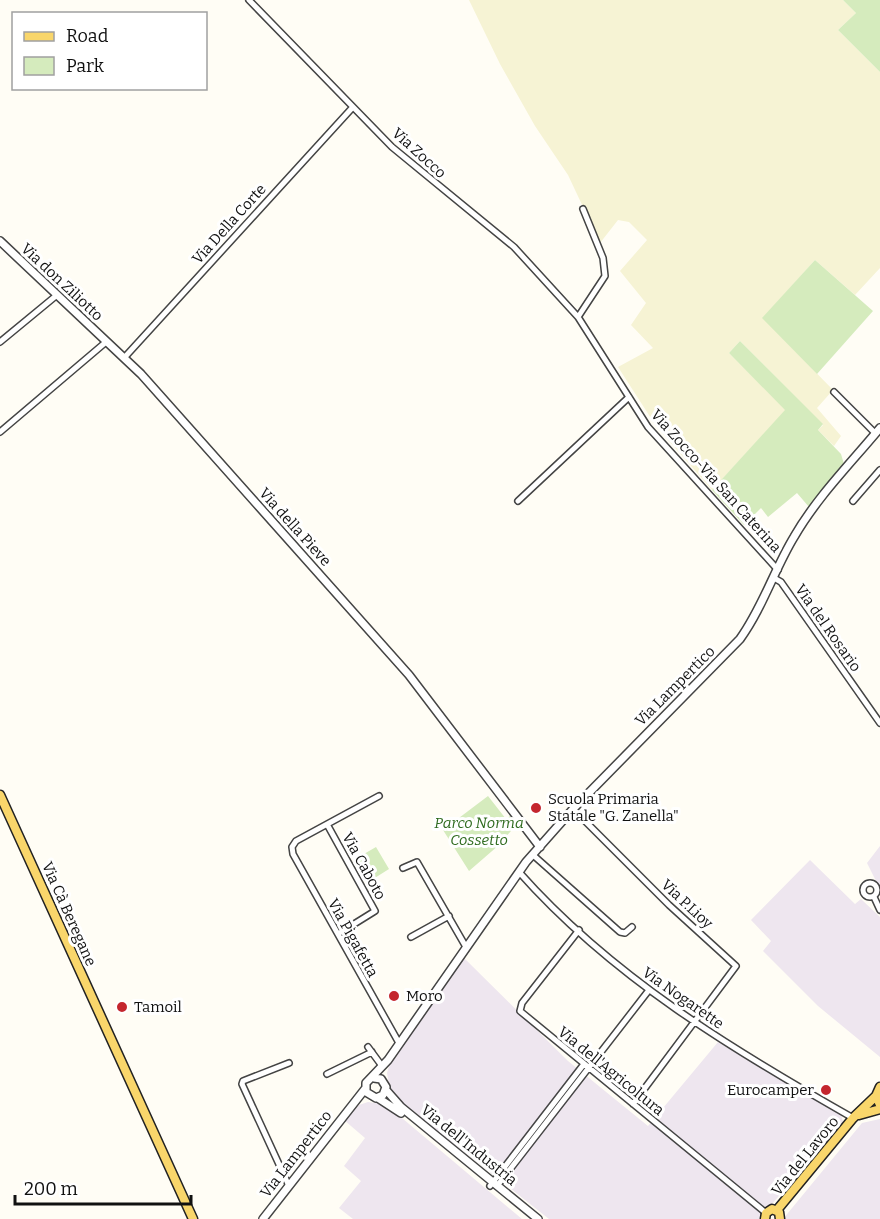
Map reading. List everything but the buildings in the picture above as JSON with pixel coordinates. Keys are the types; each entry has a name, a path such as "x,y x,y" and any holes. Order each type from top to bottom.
{"main road":[{"name":"Via Cà Beregane","path":"0,795 193,1219"},
{"path":"880,1087 876,1096 880,1107"},
{"name":"Via del Lavoro","path":"766,1216 772,1209 778,1215 853,1118 876,1096"},
{"name":"Via del Lavoro","path":"853,1118 880,1107"}],"street":[{"name":"Via Zocco","path":"249,0 392,147 514,248 578,317"},
{"name":"Via Della Corte","path":"124,358 353,107"},
{"path":"578,317 605,276 603,258 583,209"},
{"name":"Via don Ziliotto","path":"0,242 106,342"},
{"path":"0,342 57,295"},
{"name":"Via Zocco-Via San Caterina","path":"578,317 648,427 778,570"},
{"path":"0,432 106,342"},
{"name":"Via della Pieve","path":"106,342 141,374 409,675 540,847"},
{"path":"834,392 878,431"},
{"path":"518,501 629,397"},
{"name":"Via Lampertico","path":"263,1219 365,1089 368,1081 374,1078 388,1060 519,872 573,809 740,639 757,615 793,537 811,511 878,431"},
{"path":"853,501 880,470"},
{"name":"Via del Rosario","path":"774,578 781,582 880,723"},
{"path":"327,826 379,796"},
{"name":"Via P.Lioy","path":"573,809 669,905 736,966 694,1023"},
{"name":"Via Pigafetta","path":"327,826 294,843 293,854 399,1043"},
{"name":"Via Caboto","path":"327,826 375,911 338,934"},
{"path":"533,855 620,932 625,933 632,927"},
{"path":"403,868 417,862 466,947"},
{"name":"Via Nogarette","path":"519,872 579,930 649,990 694,1023 759,1065 853,1118"},
{"path":"866,884 878,884 873,897 865,896 862,890 866,884"},
{"path":"873,897 880,910"},
{"path":"411,937 449,916"},
{"name":"Via dell'Agricoltura","path":"579,930 522,1004 520,1011 766,1216"},
{"path":"493,1186 586,1066 649,990"},
{"path":"633,1104 694,1023"},
{"path":"327,1074 370,1049 382,1066"},
{"name":"Via Lampertico","path":"350,1106 374,1098 385,1086 388,1060"},
{"path":"289,1063 243,1081 242,1084 289,1186"},
{"path":"374,1078 385,1086"},
{"name":"Via dell'Industria","path":"385,1086 401,1107 531,1219"},
{"path":"365,1089 374,1098"},
{"name":"Via dell'Industria","path":"374,1098 398,1110 538,1219"}],"shaded area":[{"path":"469,0 843,0 856,13 838,30 880,72 880,268 855,295 815,260 763,318 833,390 817,408 841,436 834,446 818,430 823,425 740,341 729,353 786,410 712,490 656,426 618,367 653,348 631,325 646,303 620,271 647,240 629,222 618,220 600,243 568,175 535,126 500,64"},
{"path":"880,846 880,889 867,863"},
{"path":"810,860 855,904 861,899 880,917 880,1057 818,1006 763,951 771,941 751,920"},
{"path":"464,958 568,1061 648,1126 718,1042 841,1114 843,1122 759,1219 549,1219 405,1105 390,1090 387,1073 391,1060"},
{"path":"368,1102 383,1104 396,1113 522,1219 353,1219 339,1208 361,1181 344,1166 365,1138 344,1120 359,1105"},
{"path":"880,1119 880,1219 783,1219 862,1123"}],"green space":[{"path":"843,0 880,0 880,72 838,30 856,13"},
{"path":"815,260 873,311 817,374 762,318"},
{"path":"740,341 823,424 818,430 841,454 844,464 809,507 797,493 768,517 761,508 744,525 712,490 785,410 729,353"},
{"name":"Parco Norma Cossetto","path":"488,796 506,819 510,816 516,825 499,845 469,871 443,830"},
{"path":"376,847 389,869 370,881 357,858"}],"place":[{"name":"Scuola Primaria Statale \"G. Zanella\"","path":"536,808"},
{"name":"Moro","path":"394,996"},
{"name":"Tamoil","path":"122,1007"},
{"name":"Eurocamper","path":"826,1090"}]}
